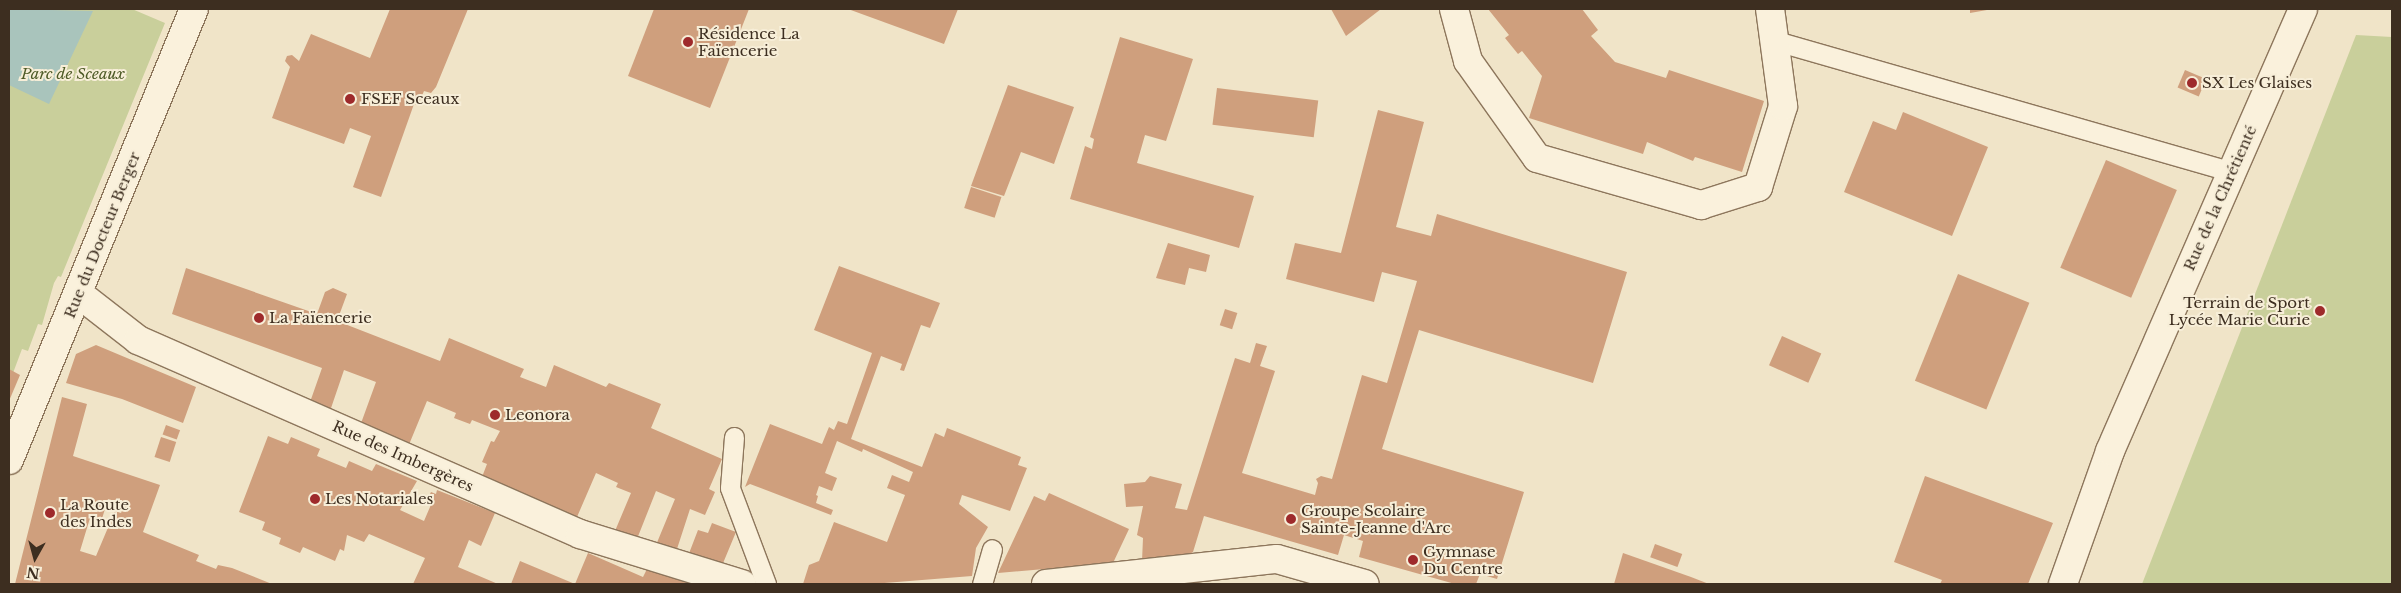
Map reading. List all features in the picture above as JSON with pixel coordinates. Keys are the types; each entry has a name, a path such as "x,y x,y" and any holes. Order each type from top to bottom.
{"street":[{"name":"Rue du Docteur Berger","path":"9,460 79,294 194,9"},
{"path":"1454,9 1468,61 1537,158 1702,205 1758,187 1783,106 1776,40 1770,9"},
{"name":"Rue de la Chrétienté","path":"2063,584 2110,450 2303,9"},
{"name":"Rue des Imbergères","path":"79,294 138,340 571,530 742,584"},
{"path":"1046,584 1276,559 1365,584"}],"lane":[{"path":"1776,40 2232,172"},
{"path":"734,437 730,488 766,584"},
{"path":"982,584 992,549"}],"green space":[{"name":"Parc de Sceaux","path":"9,9 132,9 165,23 61,277 58,276 54,283 42,325 38,324 28,351 22,349 13,373 9,371"},
{"name":"Terrain de Sport Lycée Marie Curie","path":"2356,35 2392,37 2392,584 2142,584"}],"water":[{"path":"9,9 93,11 49,104 9,85"}],"building":[{"name":"FSEF Sceaux","path":"390,9 468,9 436,87 431,93 424,91 418,105 414,104 381,197 353,187 371,136 350,128 344,144 272,118 290,67 285,61 287,56 292,55 299,61 311,34 370,58"},
{"name":"Résidence La Faïencerie","path":"654,9 749,9 710,108 628,76"},
{"path":"848,9 958,9 944,44"},
{"path":"1331,9 1381,9 1346,36"},
{"path":"1488,9 1582,9 1598,30 1591,36 1615,62 1666,78 1669,70 1764,101 1742,172 1695,157 1693,161 1647,142 1643,154 1529,118 1542,76 1522,51 1518,54 1505,38 1509,35"},
{"path":"1970,9 1987,9 1987,10 1970,13"},
{"path":"1120,37 1193,59 1166,141 1145,135 1137,163 1254,196 1239,248 1070,199 1085,146 1092,149 1094,139 1090,137"},
{"name":"SX Les Glaises","path":"2185,70 2206,79 2199,96 2178,87"},
{"path":"1008,85 1074,107 1054,164 1021,152 1004,196 971,186"},
{"path":"1217,88 1318,100 1314,137 1212,125"},
{"path":"1378,110 1424,122 1396,227 1431,236 1437,214 1627,272 1593,383 1419,330 1382,449 1524,492 1497,579 1480,574 1476,584 1455,584 1359,557 1363,541 1344,535 1338,555 1204,516 1193,552 1185,557 1142,561 1143,538 1137,535 1143,506 1126,507 1124,484 1145,482 1150,476 1182,484 1175,508 1187,510 1235,358 1250,363 1256,343 1267,346 1260,366 1275,371 1242,473 1315,495 1318,483 1316,479 1321,476 1332,479 1362,375 1387,383 1417,281 1382,272 1374,302 1286,279 1295,243 1341,253"},
{"path":"1903,112 1988,147 1952,236 1844,192 1873,121 1896,130"},
{"path":"2106,160 2177,190 2131,298 2060,268"},
{"path":"971,187 1001,197 995,218 964,208"},
{"path":"1168,243 1210,255 1206,272 1189,268 1185,285 1156,278"},
{"path":"839,266 940,303 930,328 921,325 904,371 900,370 902,364 881,356 851,439 922,467 935,433 944,437 947,428 1021,457 1018,465 1027,468 1010,511 962,495 959,504 988,527 976,548 972,576 872,584 803,584 809,565 819,561 834,522 887,542 905,495 887,488 892,475 909,482 913,472 863,449 862,452 837,441 825,473 837,478 832,491 819,486 816,495 818,496 816,503 833,510 831,515 750,484 745,487 770,424 822,444 829,427 834,430 838,421 847,424 872,353 814,330"},
{"path":"186,268 317,314 325,292 333,288 347,294 337,321 440,361 449,338 524,369 520,377 546,387 554,365 606,387 609,383 661,404 651,428 722,459 709,489 715,492 705,515 690,509 676,552 656,545 675,499 656,491 637,539 615,531 631,493 616,487 618,483 596,473 577,517 556,509 482,477 487,464 482,462 491,441 494,442 500,431 472,420 470,424 454,418 456,413 427,401 408,447 360,426 376,382 344,370 329,414 309,405 322,368 172,314"},
{"path":"1958,274 2029,303 1986,409 1915,381"},
{"path":"1225,309 1237,313 1232,329 1220,325"},
{"path":"1782,336 1821,353 1808,383 1769,365"},
{"path":"96,345 196,387 183,423 122,399 66,383 76,354"},
{"path":"9,369 20,375 9,401"},
{"path":"62,397 87,404 73,456 160,485 143,532 199,555 196,561 216,569 218,565 232,568 272,584 15,584","holes":["108,499 125,504 121,513 115,511 96,556 80,551 90,518 101,522"]},
{"path":"166,425 180,430 177,440 163,434"},
{"path":"268,436 288,444 291,437 320,449 317,456 346,468 349,461 372,471 376,464 417,481 400,510 424,521 433,500 428,498 431,492 436,494 437,490 495,513 481,546 469,540 458,567 498,584 413,584 425,558 369,534 364,542 347,535 344,551 340,549 335,561 303,547 300,553 279,544 281,538 262,530 265,522 239,512"},
{"path":"161,437 176,442 170,462 155,457"},
{"path":"1925,476 2053,523 2028,584 1940,584 1942,580 1894,562"},
{"path":"1049,493 1129,529 1113,563 998,573 1034,496 1045,501"},
{"path":"712,523 736,532 721,568 688,556 698,530 708,533"},
{"path":"1655,544 1682,554 1677,567 1650,557"},
{"path":"588,553 643,577 647,569 690,584 575,584"},
{"path":"1623,553 1691,577 1709,584 1614,584"},
{"path":"520,561 575,584 511,584"}],"place":[{"name":"Résidence La Faïencerie","path":"688,42"},
{"name":"SX Les Glaises","path":"2192,83"},
{"name":"FSEF Sceaux","path":"350,99"},
{"name":"Terrain de Sport Lycée Marie Curie","path":"2320,311"},
{"name":"La Faïencerie","path":"259,318"},
{"name":"Leonora","path":"495,415"},
{"name":"Les Notariales","path":"315,499"},
{"name":"La Route des Indes","path":"50,513"},
{"name":"Groupe Scolaire Sainte-Jeanne d'Arc","path":"1291,519"},
{"name":"Gymnase Du Centre","path":"1413,560"}]}
